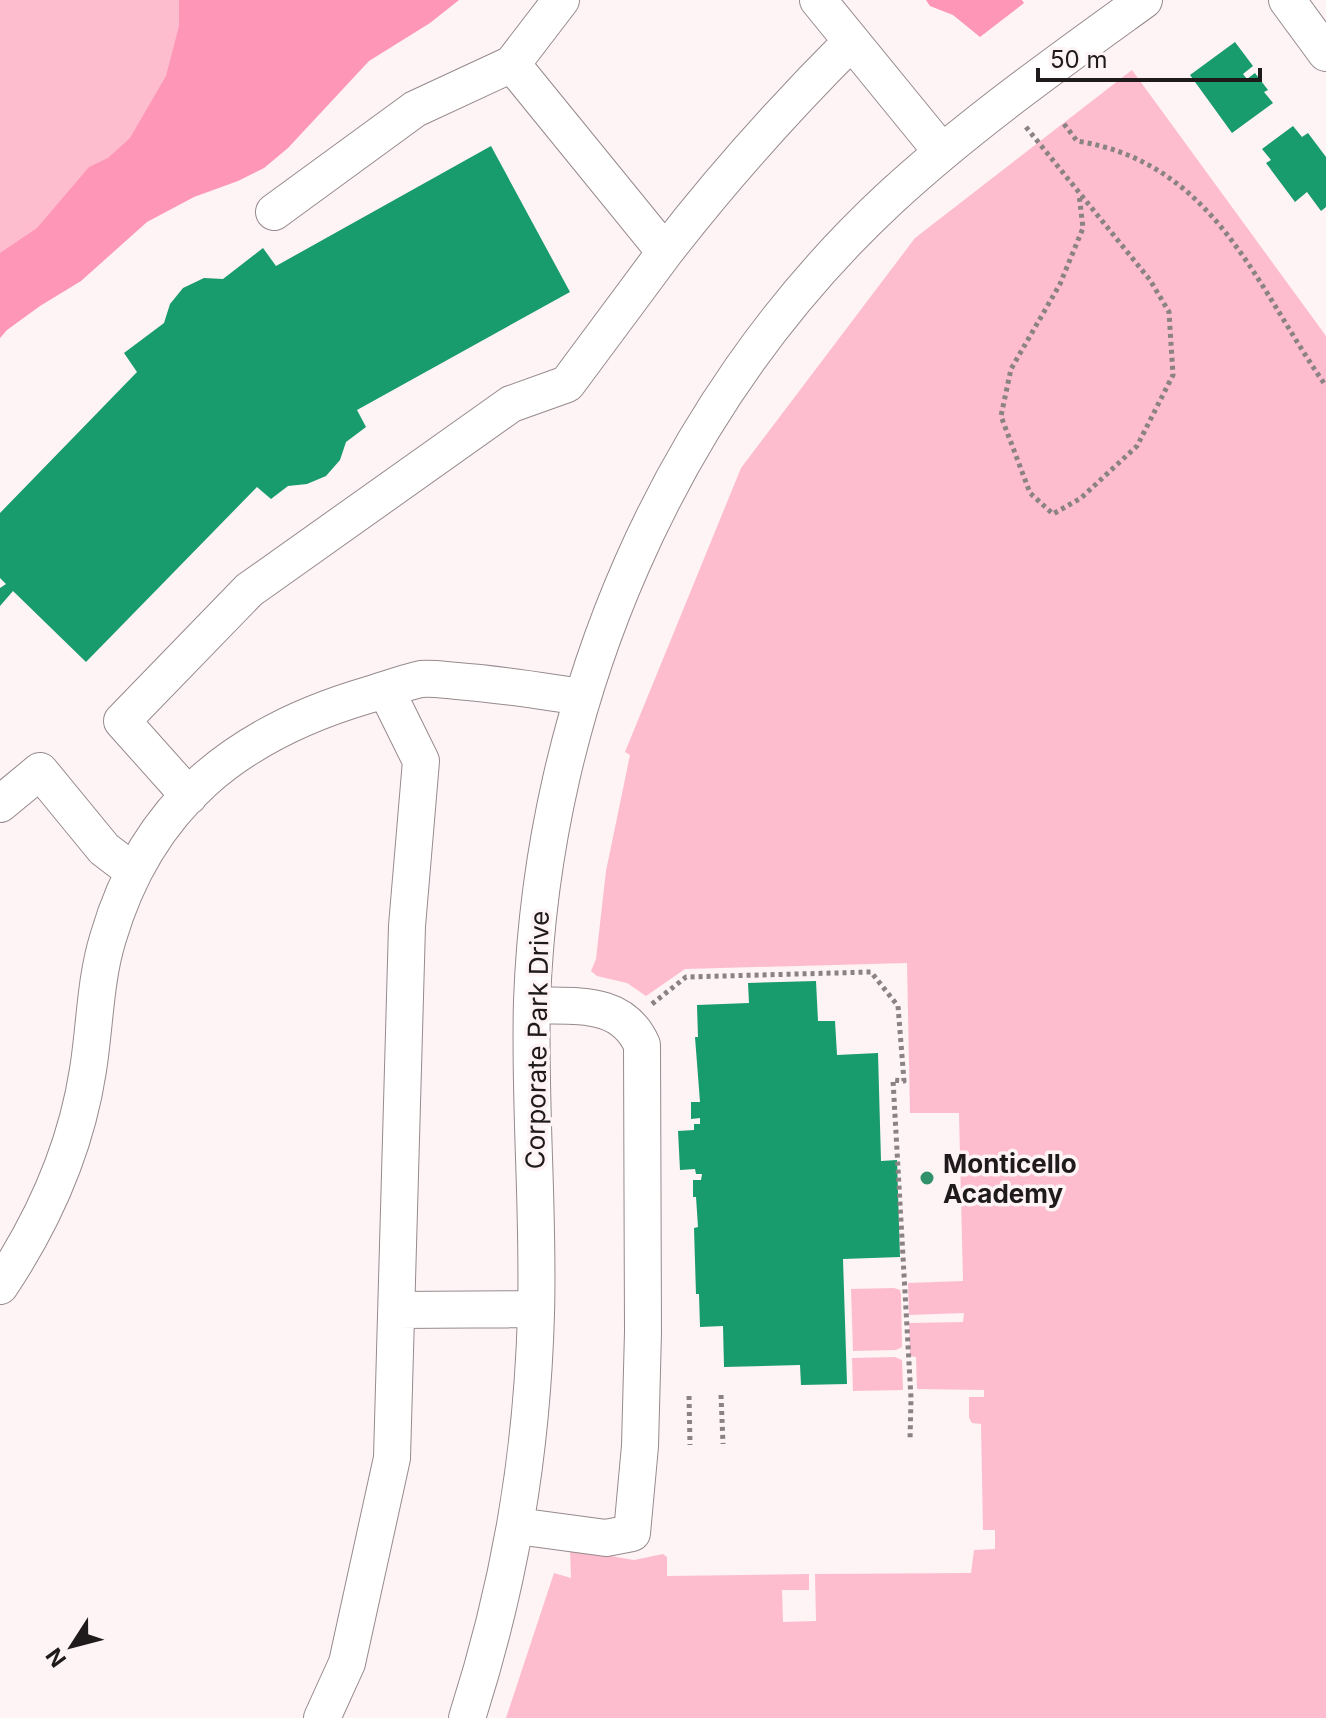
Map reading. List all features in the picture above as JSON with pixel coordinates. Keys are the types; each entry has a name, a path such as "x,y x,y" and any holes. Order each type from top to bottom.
{"street":[{"path":"274,212 415,109 512,64 561,0"},
{"path":"818,0 942,152"},
{"name":"Corporate Park Drive","path":"467,1718 501,1599 517,1526 530,1424 536,1309 532,1005 537,922 547,846 562,772 601,642 645,534 670,485 727,390 800,294 887,201 942,152 1007,100 1144,0"},
{"path":"1287,0 1326,53"},
{"path":"189,796 122,721 249,590 511,404 567,384 717,185 797,96 851,42"},
{"path":"512,64 665,252"},
{"path":"0,1286 46,1206 69,1152 87,1075 104,951 115,914 134,872 159,831 189,796 235,755 287,724 320,709 423,679 496,683 582,697"},
{"path":"322,1718 347,1663 392,1458 407,926 421,761 386,690"},
{"path":"0,804 40,771 104,849 134,872"},
{"path":"517,1526 606,1538 632,1533 640,1446 643,1332 642,1045 630,1023 607,1010 532,1005"},
{"path":"397,1310 536,1309"}],"path":[{"path":"1007,100 1037,143 1150,280 1169,312 1173,375 1137,446 1081,498 1053,514 1030,493 1001,416 1011,369 1060,284 1083,228 1079,194"},
{"path":"1064,124 1077,141 1106,146 1148,163 1196,197 1239,248 1326,386"},
{"path":"648,1007 686,977 871,972 898,1006 904,1081 893,1080 911,1398 910,1440"},
{"path":"721,1395 723,1444"},
{"path":"689,1396 690,1445"}],"shaded area":[{"path":"0,0 352,0 0,274"},
{"path":"179,0 459,0 430,23 369,61 288,148 264,168 194,197 147,222 81,281 40,306 0,338 0,253 37,228 89,167 108,158 130,138 166,76 179,26"},
{"path":"926,0 1022,0 1024,3 980,37 953,15 930,6"},
{"path":"1132,70 1326,336 1326,1718 506,1718 554,1573 571,1578 570,1549 634,1560 663,1554 667,1557 667,1576 809,1574 809,1590 782,1590 783,1622 816,1621 815,1574 971,1573 974,1550 995,1549 995,1530 983,1530 981,1424 972,1423 969,1418 969,1397 984,1397 984,1390 917,1389 916,1357 910,1356 909,1323 963,1322 964,1313 909,1315 908,1283 963,1281 959,1113 910,1113 907,963 685,969 646,996 627,983 597,976 591,971 596,959 606,871 630,755 625,752 741,468 915,238"},
{"path":"851,1289 900,1290 901,1295 902,1347 896,1350 853,1351"},
{"path":"895,1357 902,1360 903,1390 853,1391 852,1358"}],"building":[{"path":"1235,42 1253,66 1243,74 1247,79 1255,73 1268,90 1264,92 1273,103 1232,133 1190,75"},
{"path":"1293,126 1302,137 1308,133 1326,157 1326,207 1321,211 1307,192 1295,202 1266,163 1271,160 1262,149"},
{"path":"491,146 570,292 357,410 366,427 346,442 340,460 326,476 307,484 288,486 271,499 257,487 86,662 13,591 0,606 0,588 6,584 0,578 0,513 137,372 124,353 164,323 170,304 183,288 204,278 223,279 263,248 276,266"},
{"name":"Monticello Academy","path":"816,981 818,1021 835,1021 837,1055 878,1053 881,1161 897,1160 900,1257 843,1259 847,1384 801,1385 800,1365 724,1367 723,1326 700,1327 694,1228 698,1227 693,1180 701,1180 702,1174 696,1174 695,1169 680,1170 678,1131 694,1130 694,1124 700,1124 700,1118 691,1119 691,1102 700,1102 695,1037 698,1037 697,1005 749,1003 748,983"}],"place":[{"name":"Monticello Academy","path":"927,1178"}]}
